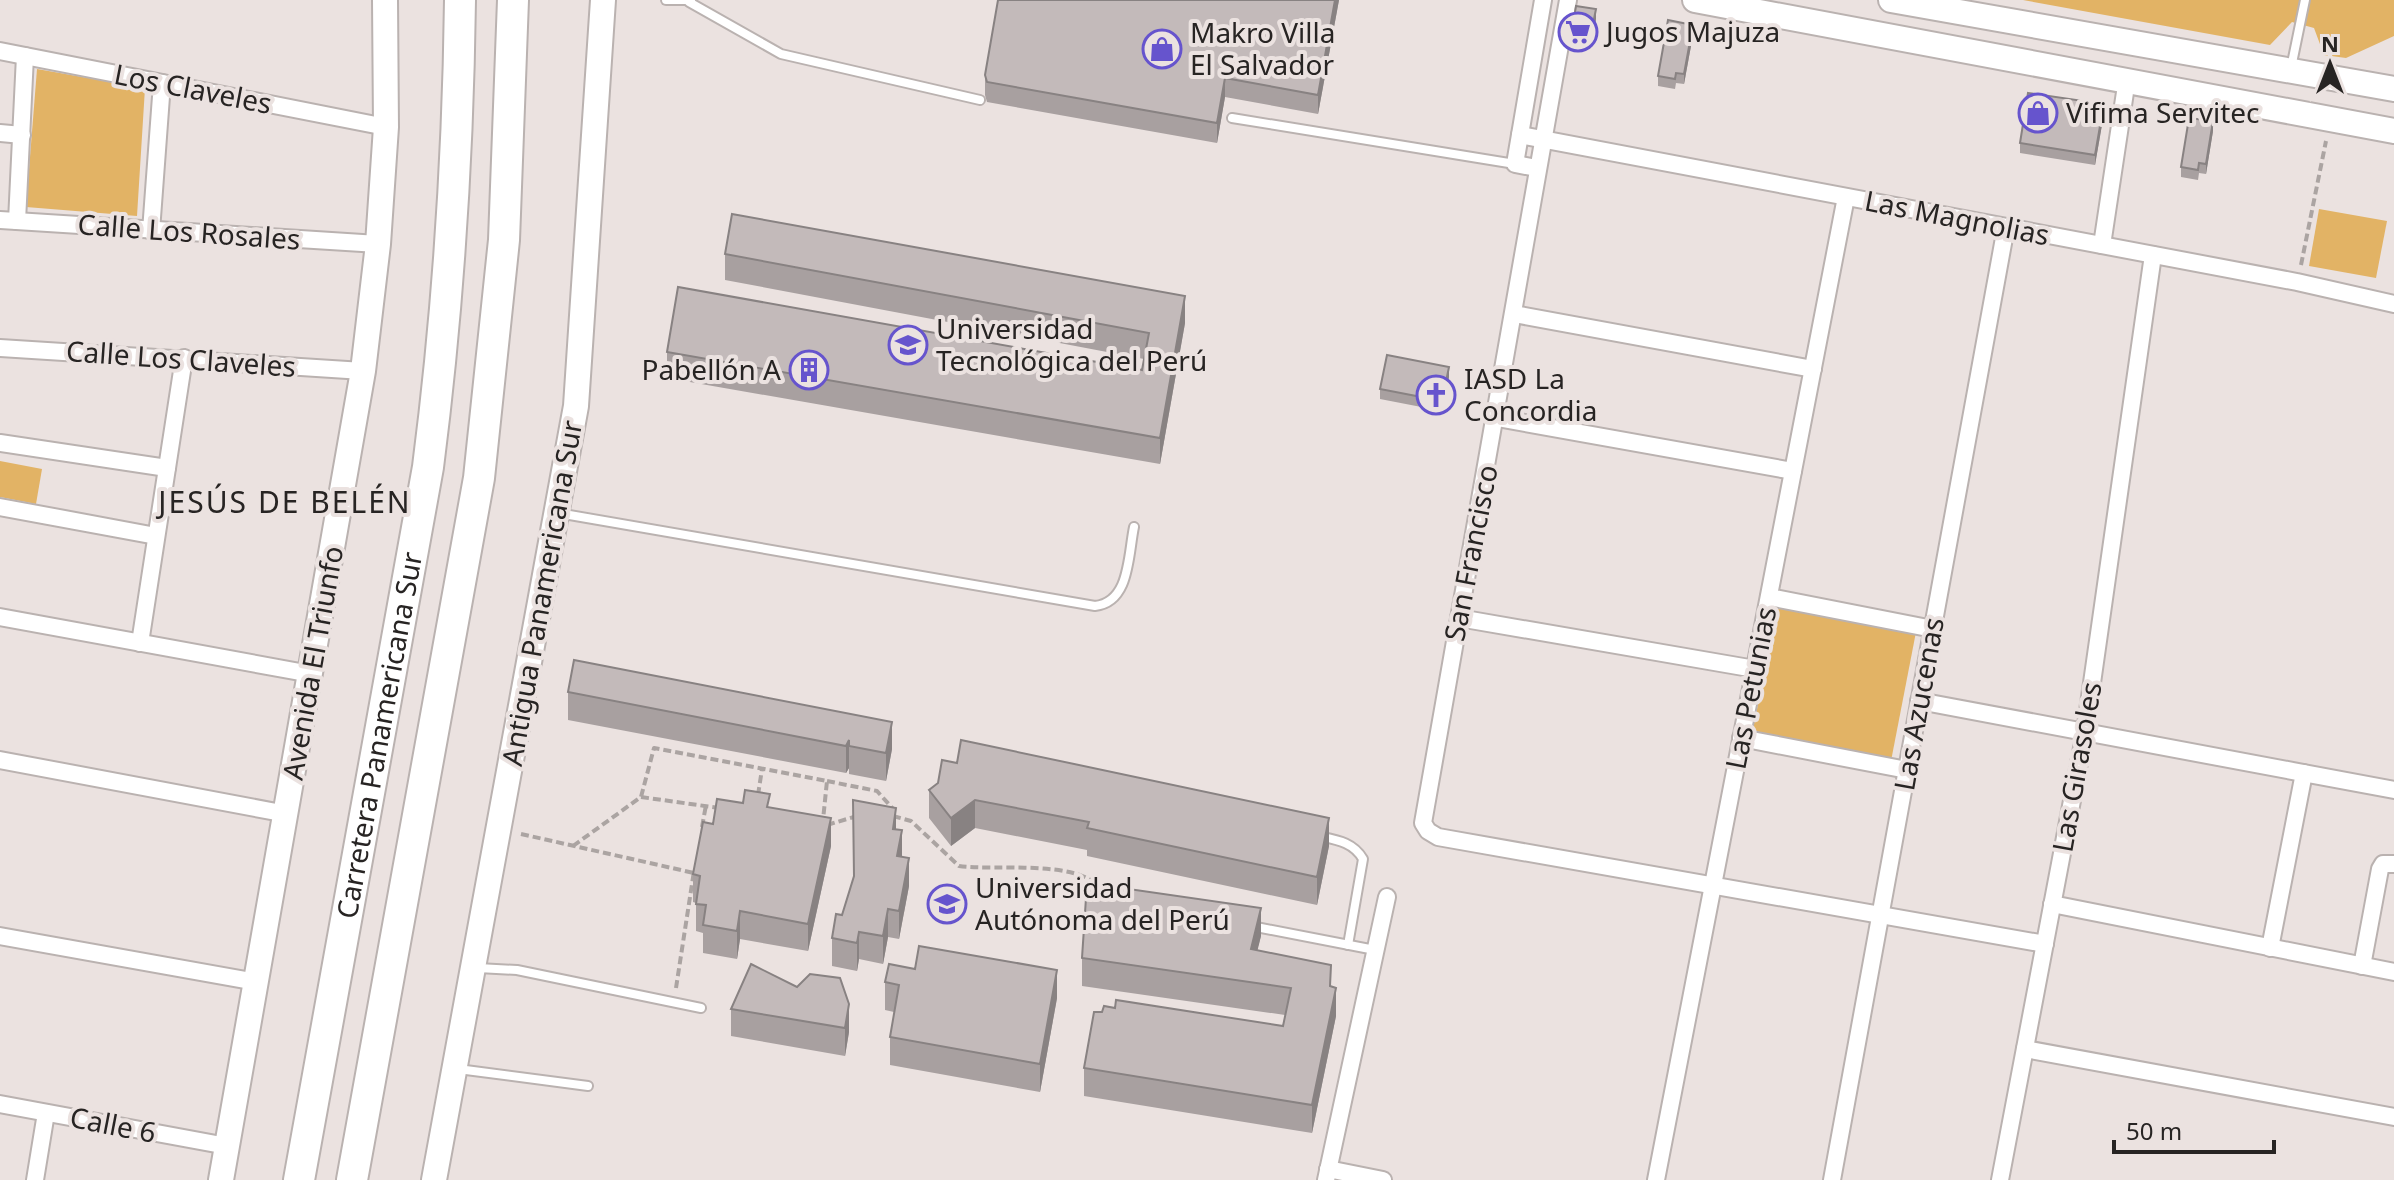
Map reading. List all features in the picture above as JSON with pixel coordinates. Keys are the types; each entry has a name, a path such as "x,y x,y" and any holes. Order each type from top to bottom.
{"highway":[{"name":"Carretera Panamericana Sur","path":"299,1180 428,467 451,238 460,0"},
{"name":"Carretera Panamericana Sur","path":"352,1180 479,478 504,240 513,0"}],"main road":[{"name":"Avenida El Triunfo","path":"221,1180 363,371 378,244 386,127 385,0"},
{"name":"Antigua Panamericana Sur","path":"434,1180 577,391 603,0"},
{"path":"1695,0 2394,131"},
{"path":"1891,0 2394,89"}],"street":[{"path":"1537,168 1515,164 1543,0"},
{"name":"San Francisco","path":"1568,0 1537,168 1497,418 1423,823 1428,831 1438,837 1713,884"},
{"name":"Los Claveles","path":"0,51 386,127"},
{"path":"8,221 22,135 25,56"},
{"path":"2102,245 2127,79"},
{"path":"151,231 162,83"},
{"path":"0,133 22,135"},
{"name":"Las Magnolias","path":"1520,135 2297,282 2394,304"},
{"name":"Las Petunias","path":"1656,1180 1846,197"},
{"name":"Calle Los Rosales","path":"8,221 378,244"},
{"name":"Las Azucenas","path":"1832,1180 2006,227"},
{"name":"Las Girasoles","path":"2000,1180 2085,732 2153,255"},
{"path":"1514,314 1813,369"},
{"name":"Calle Los Claveles","path":"0,348 363,371"},
{"path":"140,643 184,358"},
{"path":"1497,418 1793,471"},
{"path":"0,443 167,468"},
{"path":"0,507 156,536"},
{"path":"1769,597 1933,629"},
{"path":"0,617 311,674"},
{"path":"1459,618 1755,669"},
{"path":"1919,701 2394,790"},
{"path":"1741,738 1907,770"},
{"path":"0,760 287,814"},
{"path":"2270,948 2304,773"},
{"path":"2362,966 2380,869 2383,864 2394,864"},
{"path":"1713,884 2045,944"},
{"path":"1383,1180 1327,1175 1387,897"},
{"path":"2052,904 2394,972"},
{"path":"0,936 256,982"},
{"path":"2025,1049 2394,1117"},
{"name":"Calle 6","path":"0,1104 227,1146"},
{"path":"35,1180 46,1113"}],"lane":[{"path":"666,0 690,1 781,54 980,100"},
{"path":"2290,72 2305,0"},
{"path":"1232,118 1515,164"},
{"path":"557,513 1095,606 1108,605 1120,595 1134,527"},
{"path":"1314,835 1343,842 1357,849 1363,859 1348,945"},
{"path":"1243,924 1376,950"},
{"path":"473,968 517,970 701,1008"},
{"path":"455,1069 588,1086"}],"path":[{"path":"2297,282 2331,119"},
{"path":"573,846 641,797 654,748 877,791 889,800 897,816"},
{"path":"758,799 762,769"},
{"path":"827,781 822,828 843,818 871,816"},
{"path":"641,797 731,810"},
{"path":"701,832 706,805"},
{"path":"884,816 911,821 959,866 1073,871 1094,880 1109,899"},
{"path":"499,830 694,873"},
{"path":"674,1002 696,860"}],"shaded area":[{"path":"2023,0 2394,0 2394,36 2346,58 2324,55 2314,28 2292,22 2270,45"},
{"path":"37,69 145,88 137,216 26,207"},
{"path":"2319,209 2387,221 2376,278 2309,266"},
{"path":"0,461 42,469 36,504 0,497"},
{"path":"1778,605 1916,632 1891,761 1752,734"}],"building":[{"name":"Makro Villa El Salvador","path":"998,0 1335,0 1318,95 1225,78 1217,123 987,82 985,75"},
{"path":"1576,6 1596,9 1590,39 1571,36"},
{"path":"1668,20 1693,25 1684,74 1676,73 1675,79 1658,76"},
{"path":"2028,93 2097,103 2096,108 2103,109 2095,155 2020,143"},
{"path":"2189,118 2213,121 2206,164 2199,163 2198,170 2181,167"},
{"path":"732,214 1185,296 1160,438 667,352 678,287 1142,370 1149,333 725,254"},
{"path":"1387,355 1449,367 1442,401 1380,389"},
{"path":"574,660 892,722 886,753 849,746 849,740 846,746 568,692"},
{"path":"961,740 1329,818 1317,877 1087,828 1089,822 975,800 951,818 929,790 938,783 942,760 957,763"},
{"path":"745,790 770,794 767,807 831,818 808,924 740,911 737,931 703,925 706,905 696,904 700,876 693,874 703,822 713,824 717,799 743,803"},
{"path":"853,800 896,808 893,829 902,830 897,856 909,858 899,911 888,909 883,936 859,932 857,943 832,938 836,914 842,915 854,876"},
{"path":"1087,883 1261,908 1251,949 1331,965 1330,986 1336,988 1312,1105 1084,1068 1094,1012 1102,1012 1104,1006 1115,1008 1116,1000 1283,1026 1291,988 1082,958"},
{"path":"919,946 1057,970 1040,1064 890,1037 899,985 885,982 889,964 915,969"},
{"path":"751,964 797,987 810,974 840,978 849,1004 845,1028 731,1009"}],"place":[{"name":"Jugos Majuza","path":"1578,32"},
{"name":"Makro Villa El Salvador","path":"1162,49"},
{"name":"Vifima Servitec","path":"2038,113"},
{"name":"Universidad Tecnológica del Perú","path":"908,345"},
{"name":"Pabellón A","path":"809,370"},
{"name":"IASD La Concordia","path":"1436,395"},
{"name":"Universidad Autónoma del Perú","path":"947,904"}],"district":[{"name":"JESÚS DE BELÉN","path":"285,503"}]}
